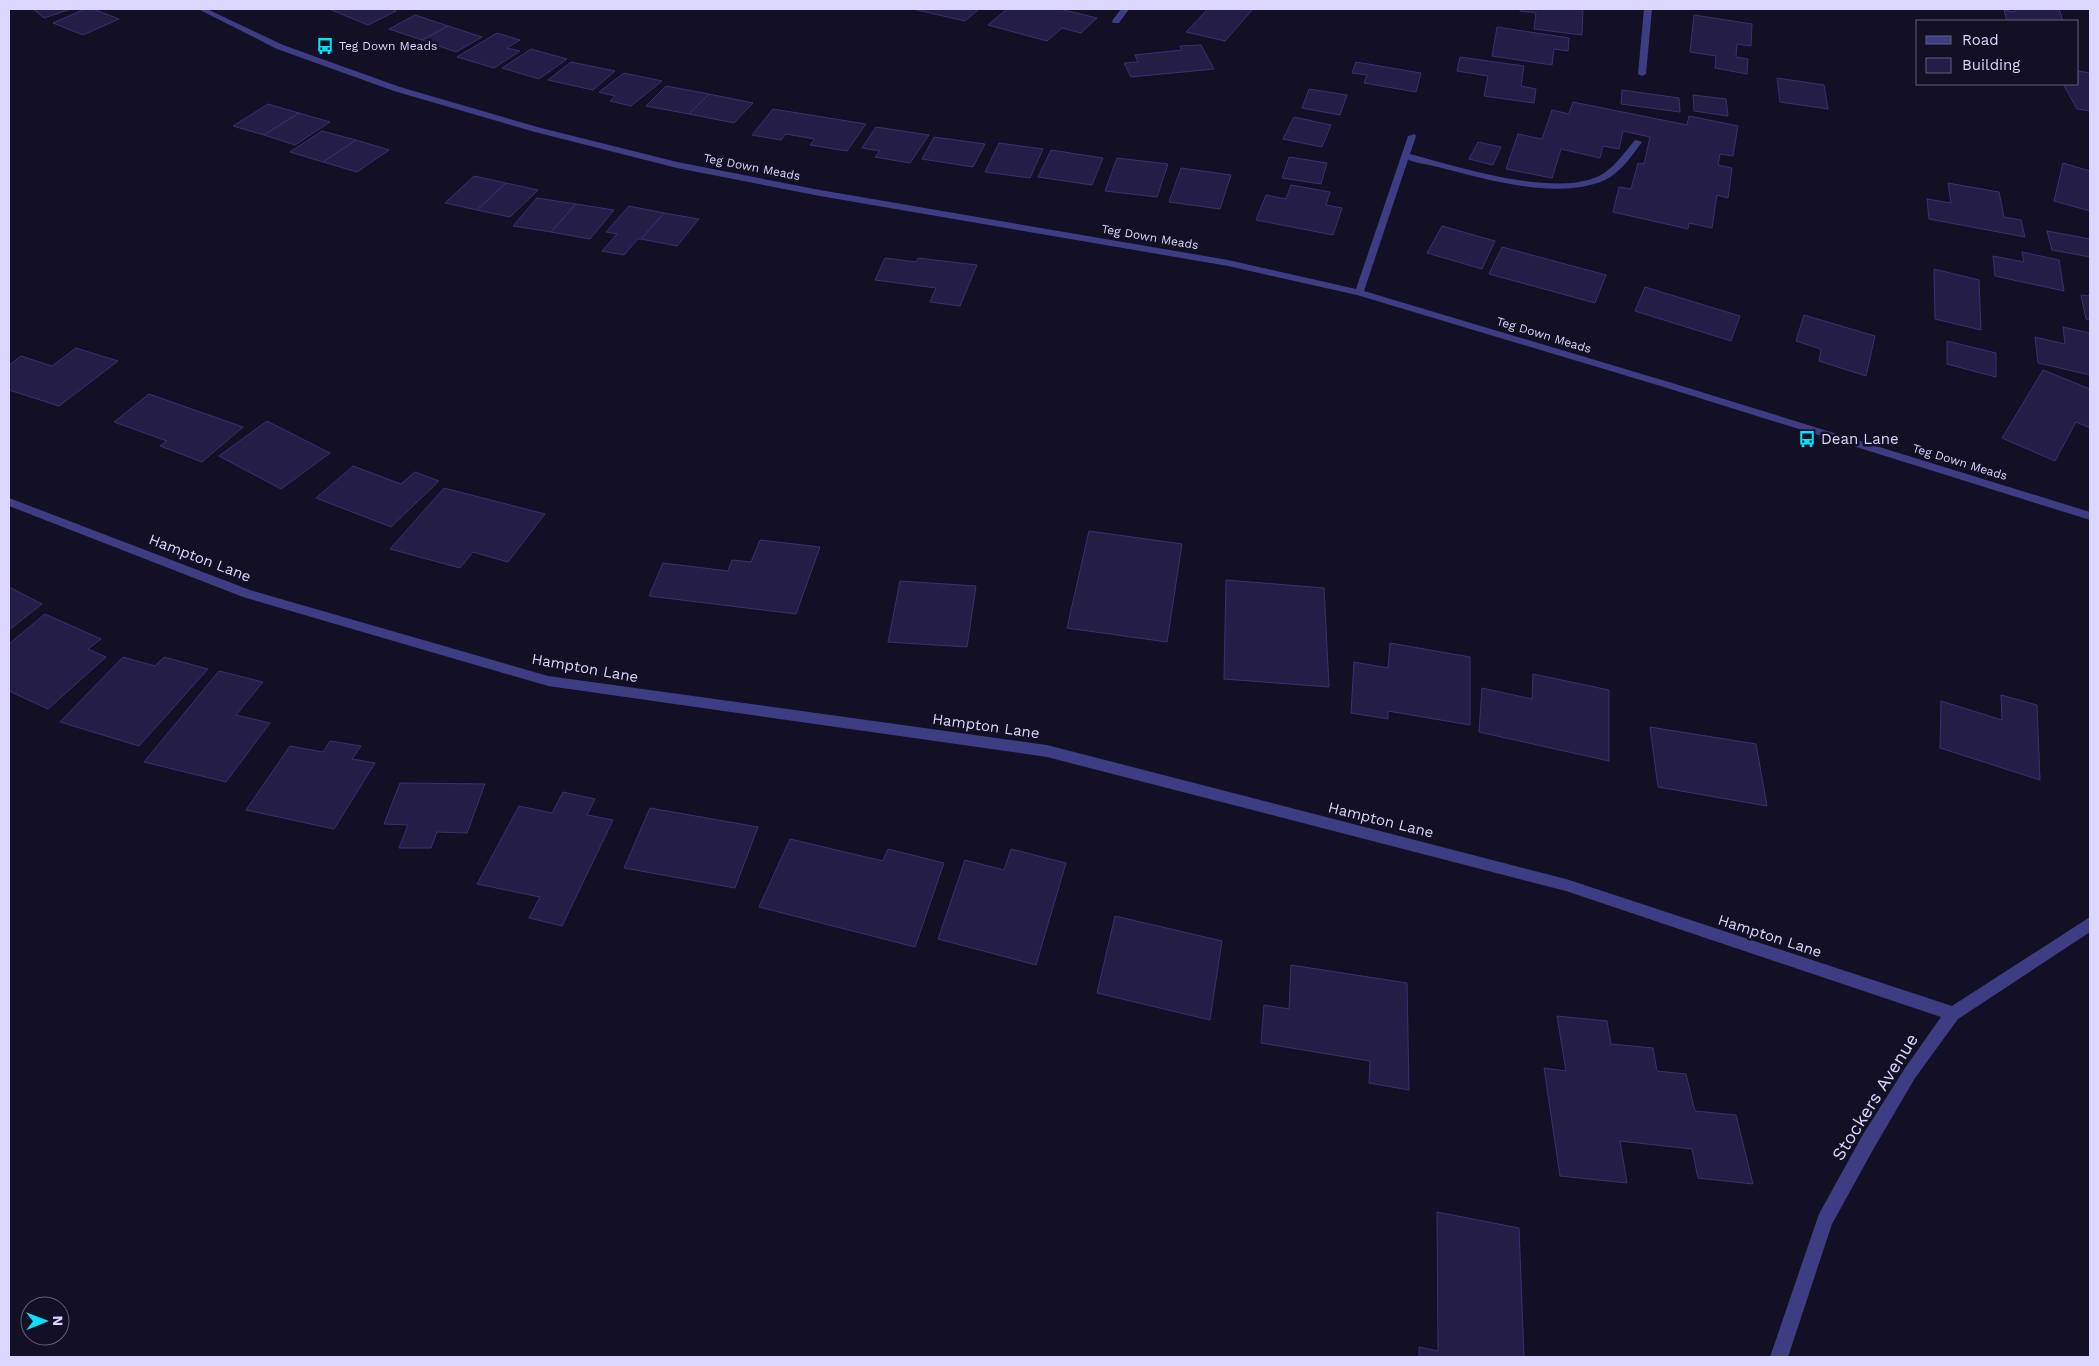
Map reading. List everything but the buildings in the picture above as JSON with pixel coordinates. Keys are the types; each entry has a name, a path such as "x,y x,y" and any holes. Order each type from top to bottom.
{"street":[{"name":"Teg Down Meads","path":"202,9 280,47 397,89 538,130 658,160 820,193 1228,263 1360,293 1668,384 2090,516"},
{"path":"1116,21 1125,9"},
{"path":"1642,74 1648,9"},
{"path":"1360,293 1412,136"},
{"path":"1406,156 1524,183 1575,186 1600,180 1616,168 1638,142"},
{"name":"Hampton Lane","path":"9,502 248,594 548,681 1047,751 1566,885 1953,1014"},
{"name":"Stockers Avenue","path":"1780,1357 1825,1220 1868,1142 1910,1072 1953,1014 2090,924"}],"place":[{"name":"Teg Down Meads","path":"325,46"},
{"name":"Dean Lane","path":"1807,439"}]}
